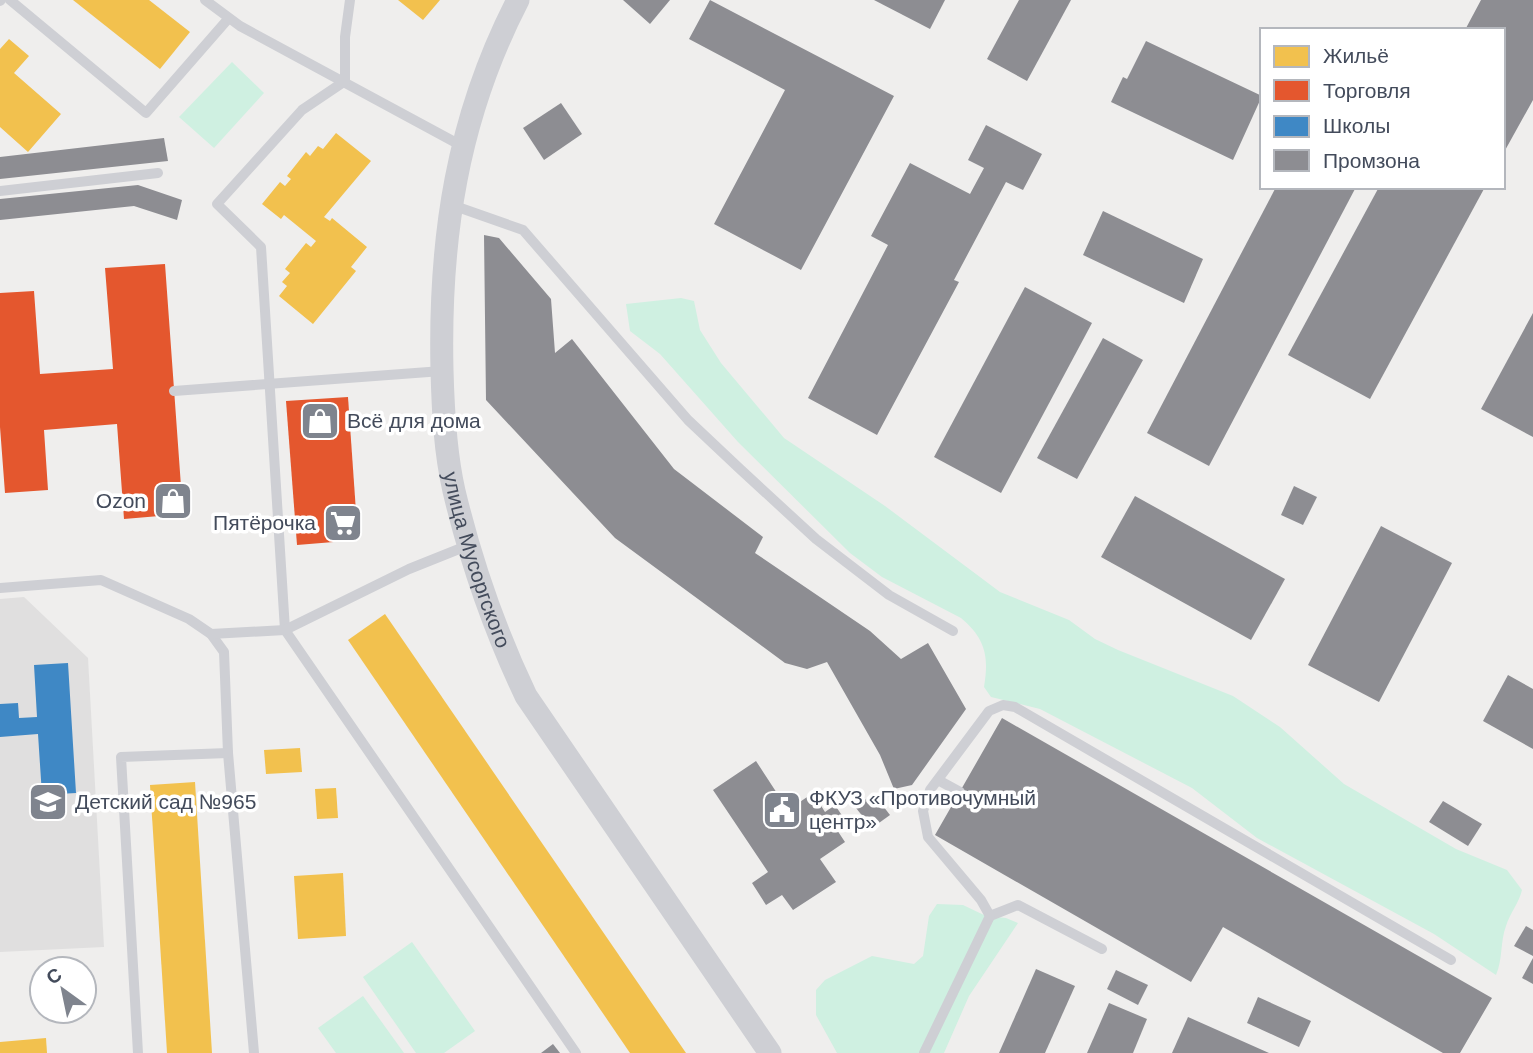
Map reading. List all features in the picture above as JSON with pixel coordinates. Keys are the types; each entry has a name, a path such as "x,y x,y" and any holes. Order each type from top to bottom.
{"street":[{"name":"улица Мусоргского","path":"518,0 477,93 462,146 444,240 442,371 444,417 454,490 500,643 526,696 769,1053"}],"lane":[{"path":"10,0 146,113 228,19"},
{"path":"205,0 228,19 322,72 345,80 462,146"},
{"path":"345,80 345,37 350,0"},
{"path":"345,80 302,110 217,204 261,247 267,383 285,630 576,1053"},
{"path":"0,191 158,173"},
{"path":"451,205 523,230 688,420 740,469 816,539 890,595 953,631"},
{"path":"174,391 442,371"},
{"path":"211,634 285,630 409,569 470,545"},
{"path":"0,587 101,580 189,619 211,634 224,652 228,753 254,1053"},
{"path":"990,916 928,837 923,811 930,790 989,712 1003,705 1015,707 1451,960"},
{"path":"138,1053 121,758 228,753"},
{"path":"938,780 960,792"},
{"path":"924,1053 990,916 1018,905 1102,949"}],"shaded area":[{"name":"Детский сад №965","path":"24,597 88,658 104,947 0,952 0,599"}],"green space":[{"path":"232,62 264,93 214,148 179,117"},
{"path":"681,298 694,301 700,330 721,363 784,438 885,506 1000,592 1069,620 1095,639 1118,650 1233,696 1280,727 1344,784 1456,849 1507,870 1522,890 1504,932 1496,975 1434,934 1257,838 1192,788 1040,709 991,697 984,687 986,658 976,633 961,618 882,577 850,553 738,442 660,354 630,331 626,304"},
{"path":"937,904 963,905 986,916 1006,918 1018,923 969,996 944,1053 837,1053 816,1015 816,990 825,980 872,956 914,964 923,956 929,916"},
{"path":"412,942 475,1031 444,1053 416,1053 363,977"},
{"path":"363,996 404,1053 336,1053 318,1028"}],"building: Жильё":[{"path":"73,0 149,0 190,32 160,69"},
{"path":"398,0 440,0 423,20"},
{"path":"9,39 29,56 14,73 61,114 28,152 0,127 0,49"},
{"path":"336,133 371,161 324,217 330,221 332,218 367,247 351,267 356,271 313,324 279,296 287,286 282,282 290,273 285,269 306,243 311,247 316,241 284,215 281,219 262,204 280,182 285,186 291,179 287,176 306,152 310,156 318,146 323,149"},
{"path":"385,614 686,1053 630,1053 348,640"},
{"path":"300,748 302,772 266,774 264,750"},
{"path":"195,782 212,1053 167,1053 150,785"},
{"path":"336,788 338,818 317,819 315,789"},
{"path":"343,873 346,936 298,939 294,876"},
{"path":"46,1038 47,1053 0,1053 0,1042"}],"building: Торговля":[{"path":"165,264 183,514 124,519 117,424 44,430 48,490 5,493 0,427 0,293 34,291 40,374 113,369 105,268"},
{"path":"348,397 358,540 297,545 286,401"}],"building: Школы":[{"path":"68,663 76,793 42,795 38,734 0,737 0,704 18,703 19,718 37,717 34,665"}],"building: Промзона":[{"path":"623,0 670,0 650,24"},
{"path":"710,0 894,96 801,270 714,224 785,90 689,39"},
{"path":"874,0 945,0 930,29"},
{"path":"1019,0 1071,0 1027,81 987,59"},
{"path":"1481,0 1533,0 1533,100 1505,150 1505,28 1466,28"},
{"path":"1146,41 1260,95 1260,100 1233,160 1111,102 1123,77 1127,79"},
{"path":"561,103 582,134 544,160 523,128"},
{"path":"986,125 1042,154 1023,190 1006,182 954,280 959,282 877,435 808,398 888,245 871,236 910,163 970,194 984,168 968,160"},
{"path":"164,138 168,161 0,179 0,157"},
{"path":"138,185 182,200 177,220 134,206 0,220 0,199"},
{"path":"1275,189 1355,189 1209,466 1147,433"},
{"path":"1378,189 1484,189 1370,399 1288,355"},
{"path":"1103,211 1203,259 1184,303 1083,255"},
{"path":"484,235 499,238 551,299 555,353 572,339 674,469 763,537 755,553 870,631 901,659 928,643 966,709 912,785 894,789 880,755 827,662 807,669 785,663 615,538 486,400"},
{"path":"1025,287 1092,323 1001,493 934,457"},
{"path":"1533,313 1533,437 1481,409"},
{"path":"1103,338 1143,360 1077,479 1037,458"},
{"path":"1294,486 1317,497 1303,525 1281,515"},
{"path":"1135,496 1285,579 1251,640 1101,557"},
{"path":"1381,526 1452,563 1379,702 1308,665"},
{"path":"1508,675 1533,689 1533,749 1483,721"},
{"path":"1002,718 1492,998 1460,1053 1443,1053 1223,927 1191,982 935,835"},
{"path":"756,761 788,810 813,793 825,812 835,805 843,817 833,824 845,842 820,859 836,882 793,910 782,895 766,905 752,883 768,872 713,790"},
{"path":"873,793 890,815 872,828 856,808"},
{"path":"1443,801 1482,824 1468,846 1429,822"},
{"path":"1526,926 1533,930 1533,956 1514,946"},
{"path":"1533,958 1533,984 1522,978"},
{"path":"1036,969 1075,986 1045,1053 999,1053"},
{"path":"1116,970 1148,985 1138,1005 1107,989"},
{"path":"1258,997 1311,1021 1299,1047 1247,1023"},
{"path":"1109,1003 1147,1019 1133,1053 1087,1053"},
{"path":"1188,1017 1269,1053 1172,1053"},
{"path":"553,1044 560,1053 541,1053"}],"place":[{"name":"Всё для дома","path":"320,421"},
{"name":"Ozon","path":"173,501"},
{"name":"Пятёрочка","path":"343,523"},
{"name":"Детский сад №965","path":"48,802"},
{"name":"ФКУЗ «Противочумный центр»","path":"782,810"}]}
